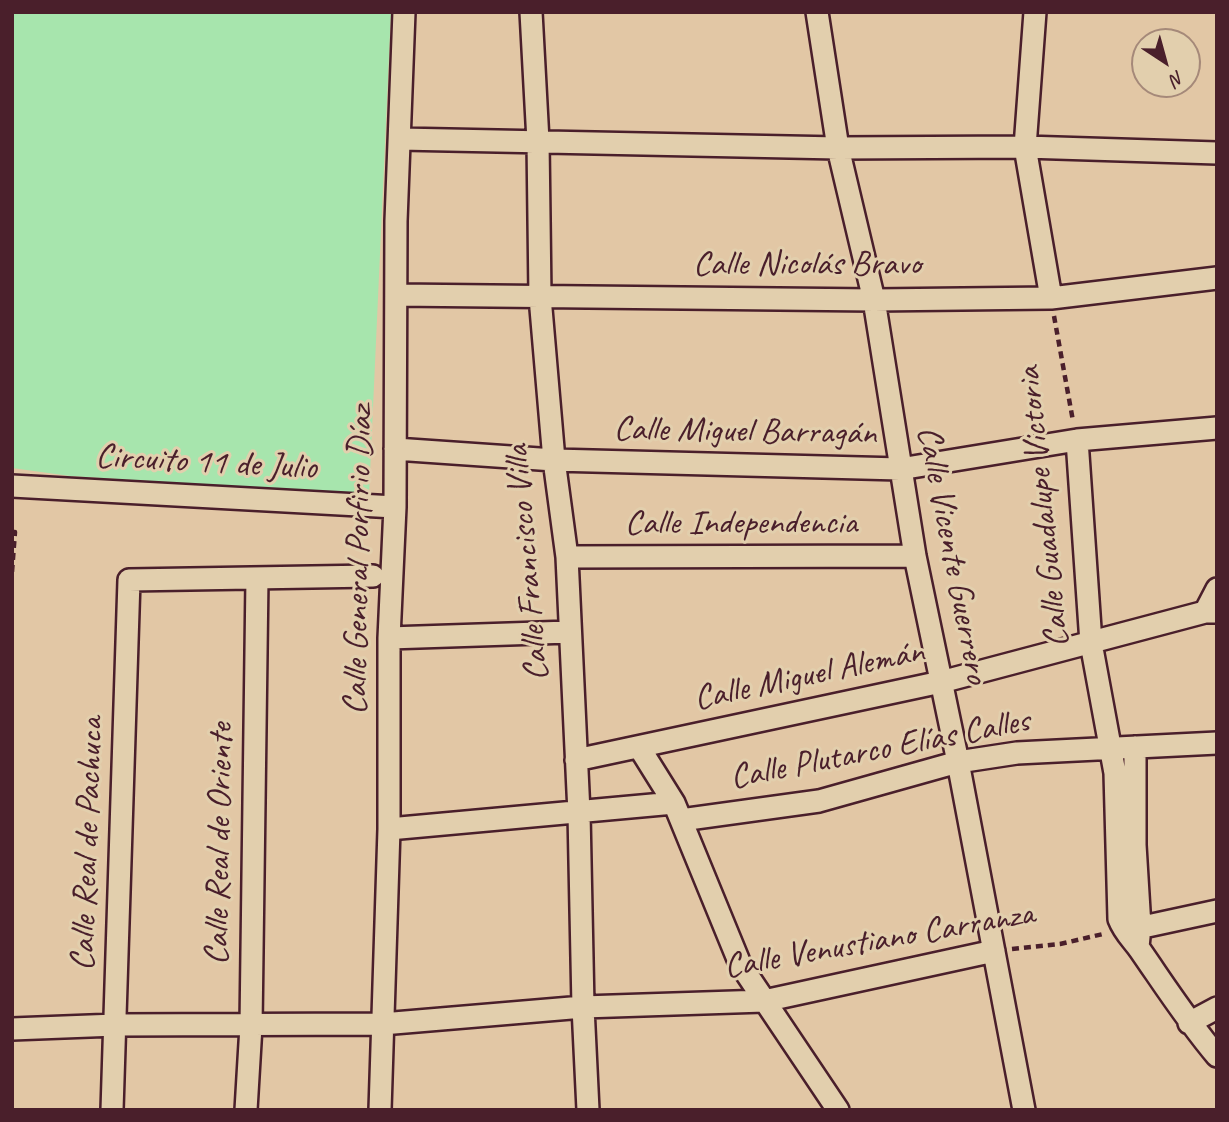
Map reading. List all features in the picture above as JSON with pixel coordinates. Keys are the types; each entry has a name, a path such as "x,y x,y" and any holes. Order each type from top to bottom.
{"street":[{"name":"Calle General Porfirio Díaz","path":"380,1110 389,829 389,638 396,507 396,220 404,12"},
{"name":"Calle Francisco Villa","path":"531,12 538,141 540,297 554,460 566,557 579,813 588,1110"},
{"name":"Calle Vicente Guerrero","path":"817,12 838,148 874,300 915,556 958,762 1024,1110"},
{"path":"1035,12 1025,147 1051,298"},
{"path":"400,139 838,148 1025,147 1217,153"},
{"name":"Calle Nicolás Bravo","path":"396,295 874,300 1051,298 1217,278"},
{"name":"Calle Miguel Barragán","path":"395,449 554,460 900,469 1077,440 1217,428"},
{"name":"Calle Guadalupe Victoria","path":"1077,440 1091,643 1126,846"},
{"name":"Circuito 11 de Julio","path":"12,486 396,507"},
{"name":"Calle Independencia","path":"566,557 915,556"},
{"path":"257,578 373,576"},
{"name":"Calle Real de Pachuca","path":"112,1110 129,580 257,578"},
{"name":"Calle Real de Oriente","path":"246,1110 251,1026 257,578"},
{"path":"1211,612 1217,589"},
{"name":"Calle Miguel Alemán","path":"576,760 942,682 1211,612"},
{"path":"389,638 569,632"},
{"name":"Calle Plutarco Elías Calles","path":"389,829 579,813 678,811 819,801 958,762 1017,753 1217,743"},
{"path":"639,747 678,811 740,964 838,1110"},
{"name":"Calle Guadalupe Victoria","path":"1135,747 1119,919 1134,935 1189,1023 1217,1056"},
{"path":"1134,935 1173,919 1217,911"},
{"path":"1173,919 1217,928"},
{"name":"Calle Venustiano Carranza","path":"12,1029 116,1025 382,1024 583,1007 764,1001 993,951"},
{"path":"1189,1023 1217,1008"}],"path":[{"name":"Calle Guadalupe Victoria","path":"1051,298 1077,440"},
{"path":"12,532 15,532 12,572"},
{"name":"Calle Venustiano Carranza","path":"993,951 1060,944 1110,932 1134,935"}],"green space":[{"path":"12,12 391,12 369,495 70,476 12,468"}]}
